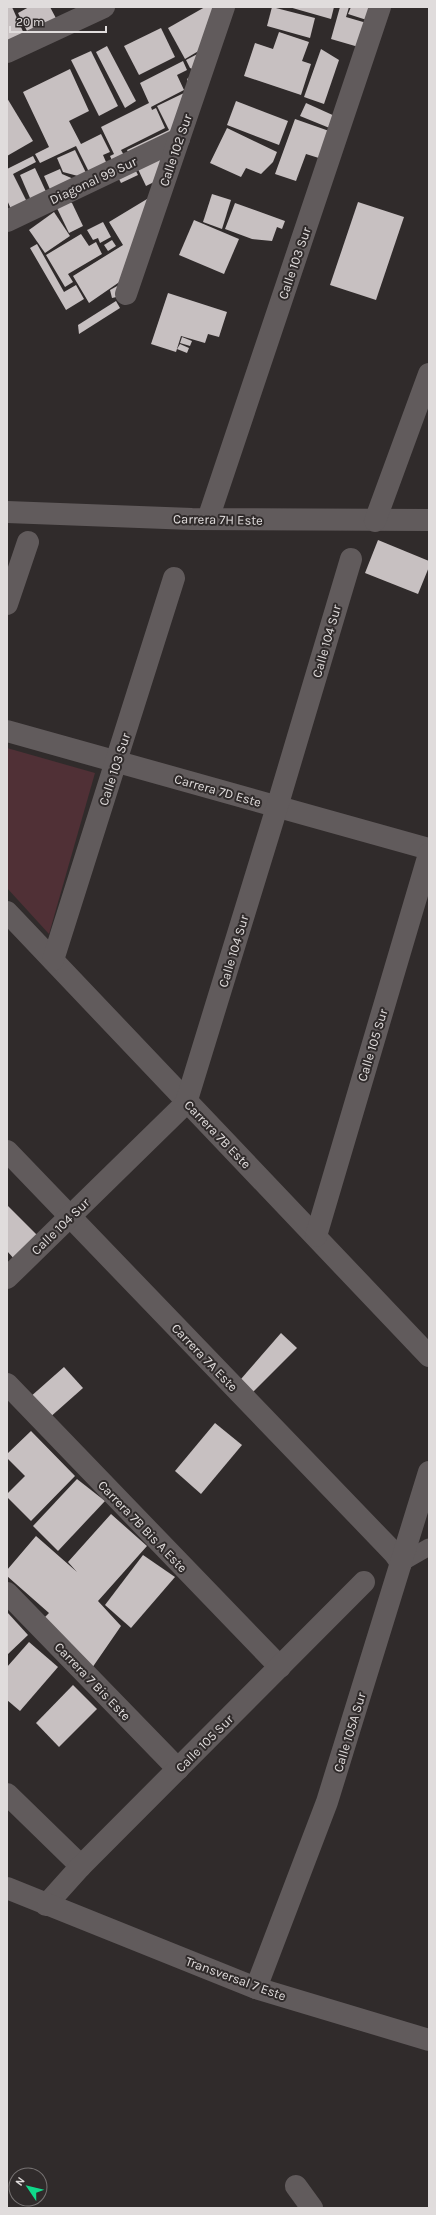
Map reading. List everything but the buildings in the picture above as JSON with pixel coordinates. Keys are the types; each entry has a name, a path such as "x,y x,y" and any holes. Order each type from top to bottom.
{"street":[{"path":"7,52 104,7"},
{"name":"Calle 102 Sur","path":"126,294 224,7"},
{"name":"Calle 103 Sur","path":"208,519 380,7"},
{"name":"Diagonal 99 Sur","path":"7,220 179,140"},
{"path":"375,521 429,374"},
{"name":"Carrera 7H Este","path":"7,512 208,519 375,521 429,520"},
{"path":"7,604 28,542"},
{"name":"Calle 104 Sur","path":"7,1278 186,1103 278,807 351,559"},
{"name":"Calle 103 Sur","path":"53,960 117,762 174,578"},
{"name":"Carrera 7D Este","path":"7,731 429,849"},
{"name":"Calle 105 Sur","path":"316,1236 429,854"},
{"name":"Carrera 7B Este","path":"7,912 178,1091 186,1103 316,1236 429,1356"},
{"name":"Carrera 7A Este","path":"7,1151 394,1553 401,1563"},
{"name":"Carrera 7B Bis A Este","path":"7,1384 280,1667"},
{"name":"Calle 105A Sur","path":"256,1988 327,1802 429,1472"},
{"name":"Calle 105 Sur","path":"46,1905 81,1866 364,1582"},
{"name":"Carrera 7 Bis Este","path":"7,1593 178,1769"},
{"path":"7,1794 81,1866"},
{"name":"Transversal 7 Este","path":"7,1888 46,1905 256,1988 429,2040"},
{"path":"296,2186 312,2208"}],"lane":[{"path":"401,1563 429,1547"}],"shaded area":[{"path":"7,748 95,773 49,934 7,888"}]}
